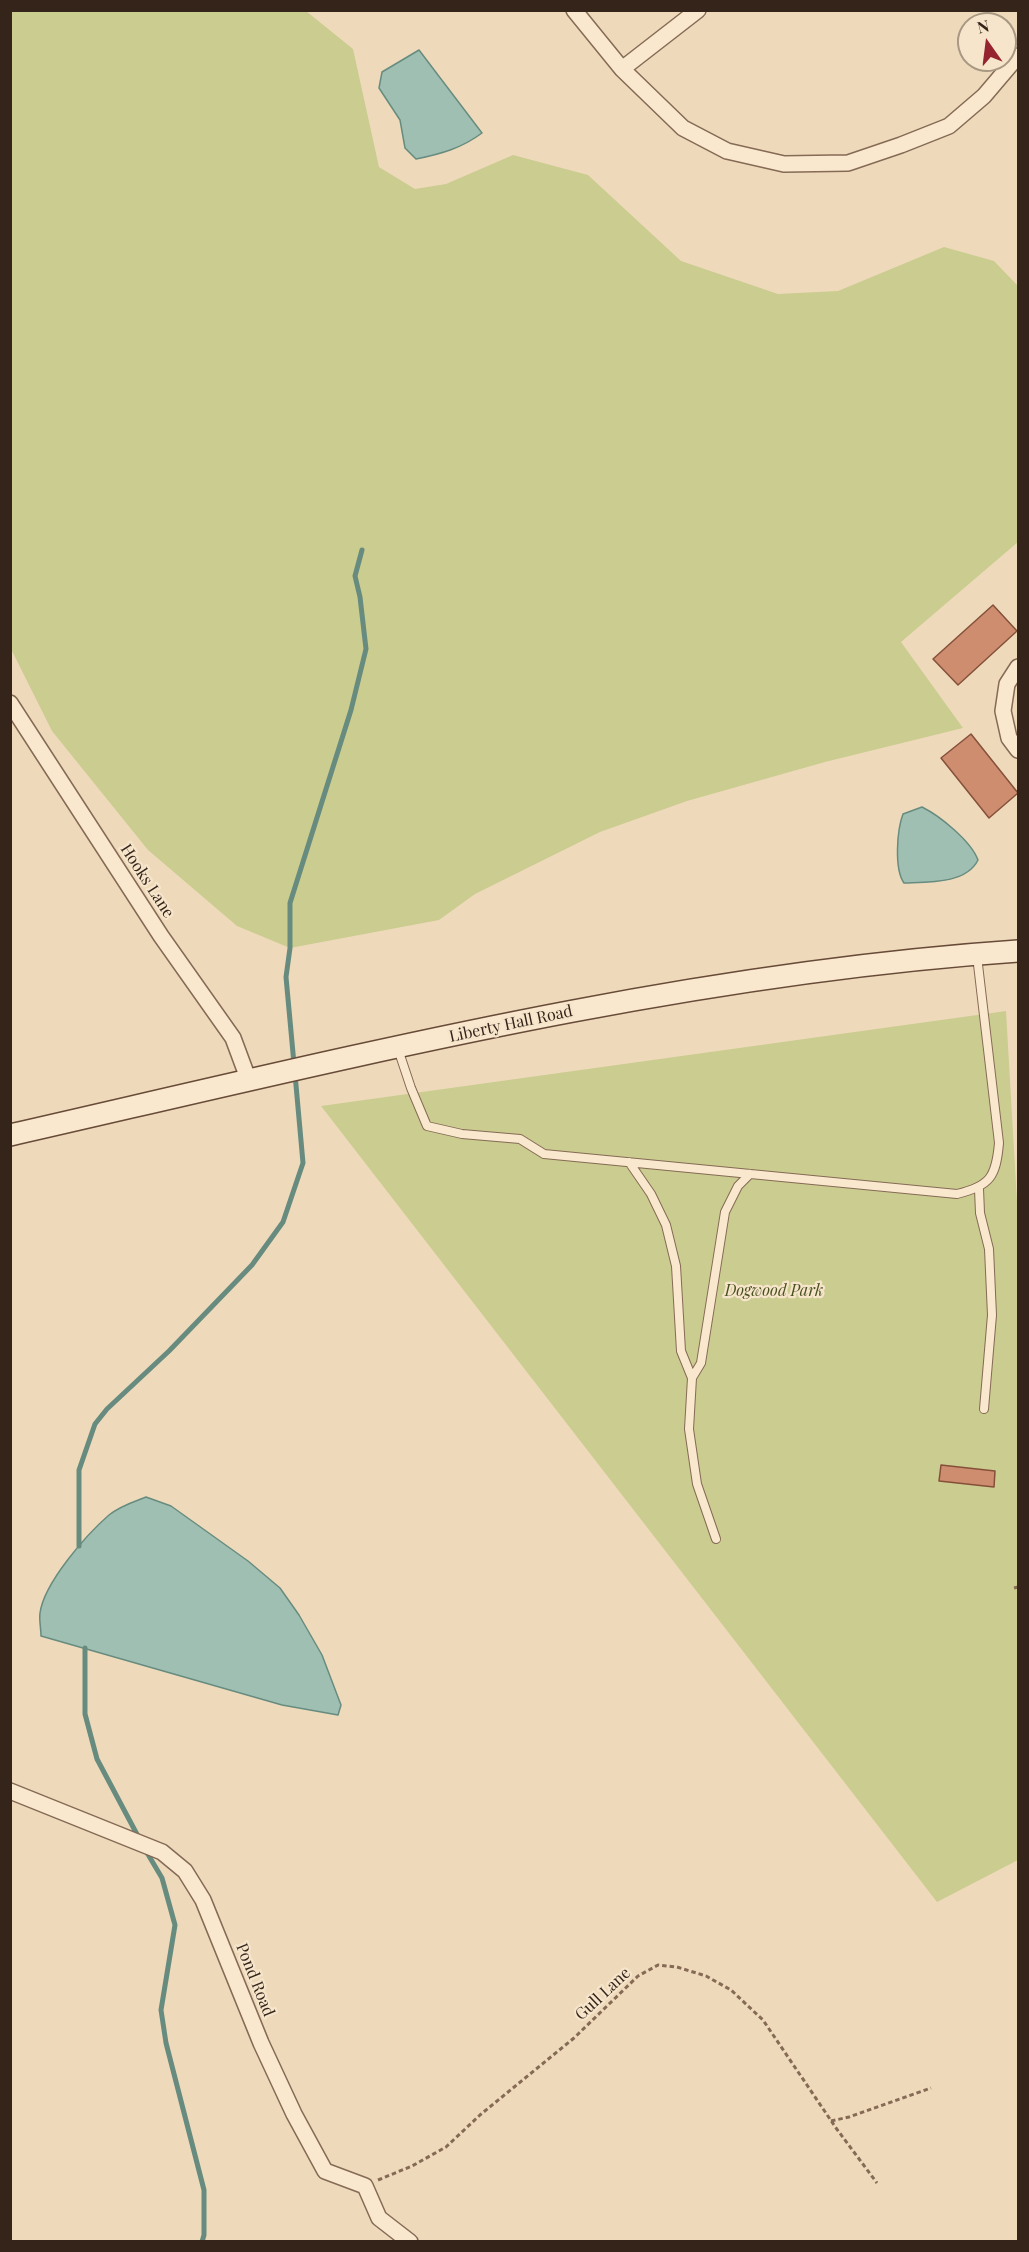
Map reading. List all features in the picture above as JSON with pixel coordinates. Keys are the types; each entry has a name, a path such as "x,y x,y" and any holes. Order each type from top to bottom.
{"main road":[{"name":"Liberty Hall Road","path":"10,1135 398,1048 622,1001 874,965 1018,951"}],"street":[{"path":"574,10 622,69 683,128 727,151 784,164 848,163 949,126 984,96 1018,56"},
{"path":"622,69 698,10"},
{"path":"1018,667 1007,684 1003,711 1009,738 1018,750"},
{"name":"Hooks Lane","path":"10,703 161,936 233,1038 249,1081"},
{"name":"Pond Road","path":"10,1791 162,1852 185,1871 203,1900 261,2043 294,2114 325,2171 365,2186"},
{"path":"365,2186 379,2218 410,2241"}],"lane":[{"path":"398,1048 427,1126 462,1134 520,1139 544,1154 957,1194 979,1189 991,1177 998,1159 999,1143 977,955"},
{"path":"629,1162 651,1194 666,1225 676,1266 681,1351 692,1378 689,1429 697,1484 716,1539"},
{"path":"692,1378 701,1363 725,1212 738,1186 750,1174"},
{"path":"979,1189 980,1213 989,1249 992,1315 984,1409"}],"path":[{"name":"Gull Lane","path":"365,2186 412,2166 446,2146 574,2038 638,1976 658,1965 677,1967 706,1976 731,1990 763,2020 831,2121 877,2183"},
{"path":"831,2121 932,2088"}],"green space":[{"path":"11,10 306,11 353,49 379,167 415,189 446,184 513,155 588,175 681,261 778,294 838,291 944,247 994,261 1018,286 1018,542 901,642 963,728 825,762 687,801 600,832 475,894 439,920 290,948 237,926 148,850 52,731 11,649"},
{"name":"Dogwood Park","path":"1006,1011 1018,1219 1018,1860 937,1902 321,1106"}],"shaded area":[{"path":"419,50 482,133 451,150 416,159 405,148 400,120 379,88 382,72"},
{"path":"922,807 937,816 969,845 978,860 965,874 946,880 904,883 898,859 901,821 903,814"},
{"path":"146,1497 171,1506 248,1561 280,1588 322,1655 341,1705 338,1715 282,1705 41,1636 40,1616 43,1601 67,1560 109,1515"}],"building":[{"path":"993,605 1017,631 958,685 933,659"},
{"path":"971,734 1018,793 989,818 941,758"},
{"path":"941,1465 995,1471 994,1487 939,1481"}],"waterway":[{"path":"294,1064 286,977 290,948 290,903 351,710 366,649 360,597 355,576 362,550"},
{"path":"79,1546 79,1470 95,1424 107,1409 169,1351 252,1265 283,1222 303,1163 295,1074"},
{"path":"85,1648 85,1714 97,1759 140,1840"},
{"path":"146,1851 162,1878 175,1925 161,2010 166,2043 204,2190 202,2242"}]}
